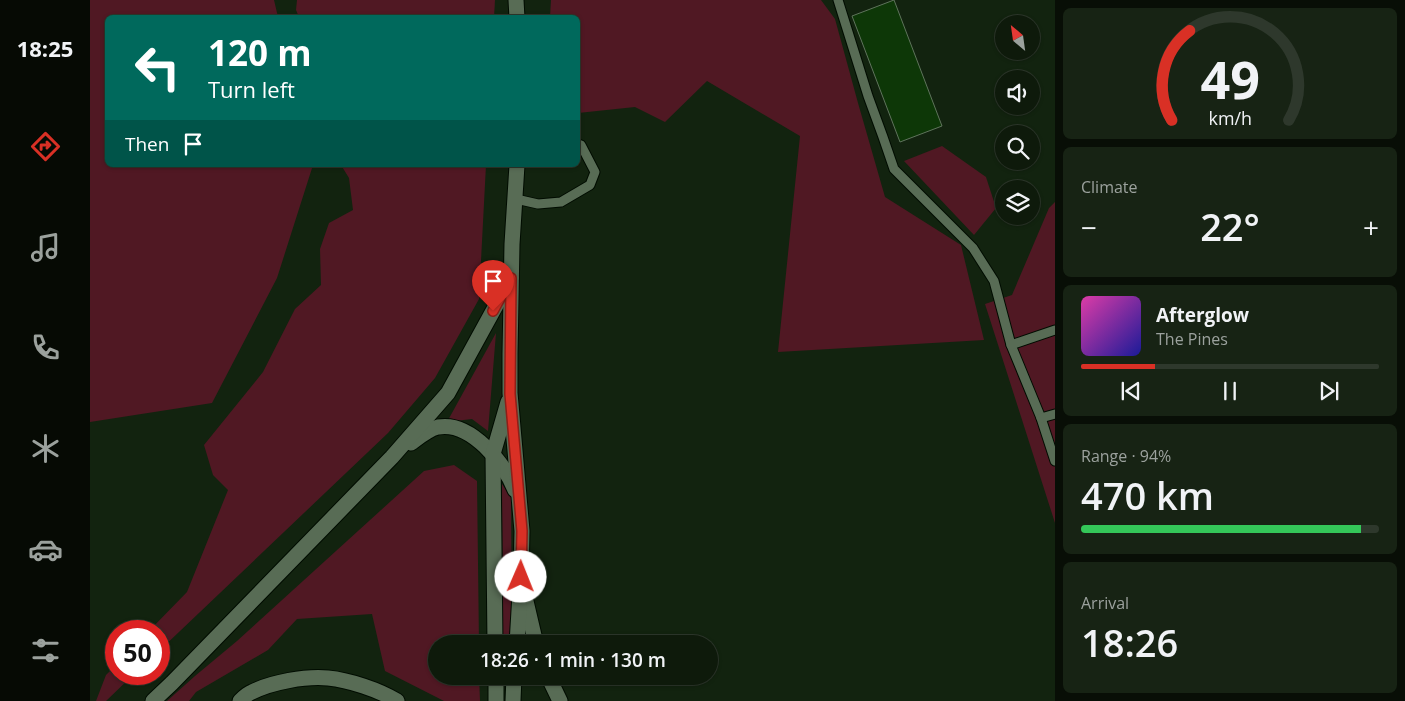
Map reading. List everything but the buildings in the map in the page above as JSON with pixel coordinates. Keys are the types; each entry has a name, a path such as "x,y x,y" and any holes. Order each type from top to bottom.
{"main road":[{"path":"516,0 517,15"},
{"path":"517,167 511,278 510,394 522,531 517,635"},
{"path":"153,701 172,684 392,457 448,393 511,278"},
{"path":"495,635 493,454 510,394"},
{"path":"392,457 437,427 453,427 466,432 478,440 493,454 510,477 520,504"},
{"path":"521,577 534,635"},
{"path":"240,701 251,692 288,680 327,678 387,694 397,701"},
{"path":"496,685 496,701"},
{"path":"513,701 514,685"},
{"path":"552,685 560,701"}],"lane":[{"path":"838,0 868,96 894,170 973,248 994,281 1011,345 1041,418 1055,461"},
{"path":"516,199 538,204 561,202 590,185 595,172 580,145"},
{"path":"1011,345 1055,330"},
{"path":"1041,418 1055,414"}],"shaded area":[{"path":"90,0 274,0 278,15 105,15 105,167 312,167 277,278 212,403 90,422"},
{"path":"297,0 495,0 494,15 298,15 296,10"},
{"path":"551,0 821,0 835,19 885,197 961,245 984,340 778,352 800,136 707,81 665,122 635,107 580,113 580,15 550,15"},
{"path":"942,146 986,177 995,209 974,235 904,161"},
{"path":"342,167 486,167 479,299 435,378 388,433 170,641 170,620 160,620 187,592 228,490 213,475 204,445 263,372 295,309 321,285 320,249 329,223 353,210 349,178"},
{"path":"1055,202 1055,523 985,304 1012,295 1049,208"},
{"path":"496,333 488,431 472,419 447,422"},
{"path":"454,465 477,481 479,635 428,635 428,685 479,685 480,701 444,701 385,671 372,614 297,619 268,650 196,692 189,701 167,701 237,641 424,471"},
{"path":"502,484 511,497 512,635 503,635"},
{"path":"105,678 105,685 123,685 106,701 96,701"}],"route":[{"path":"493,311 511,278 510,394 522,531 521,577"}]}
